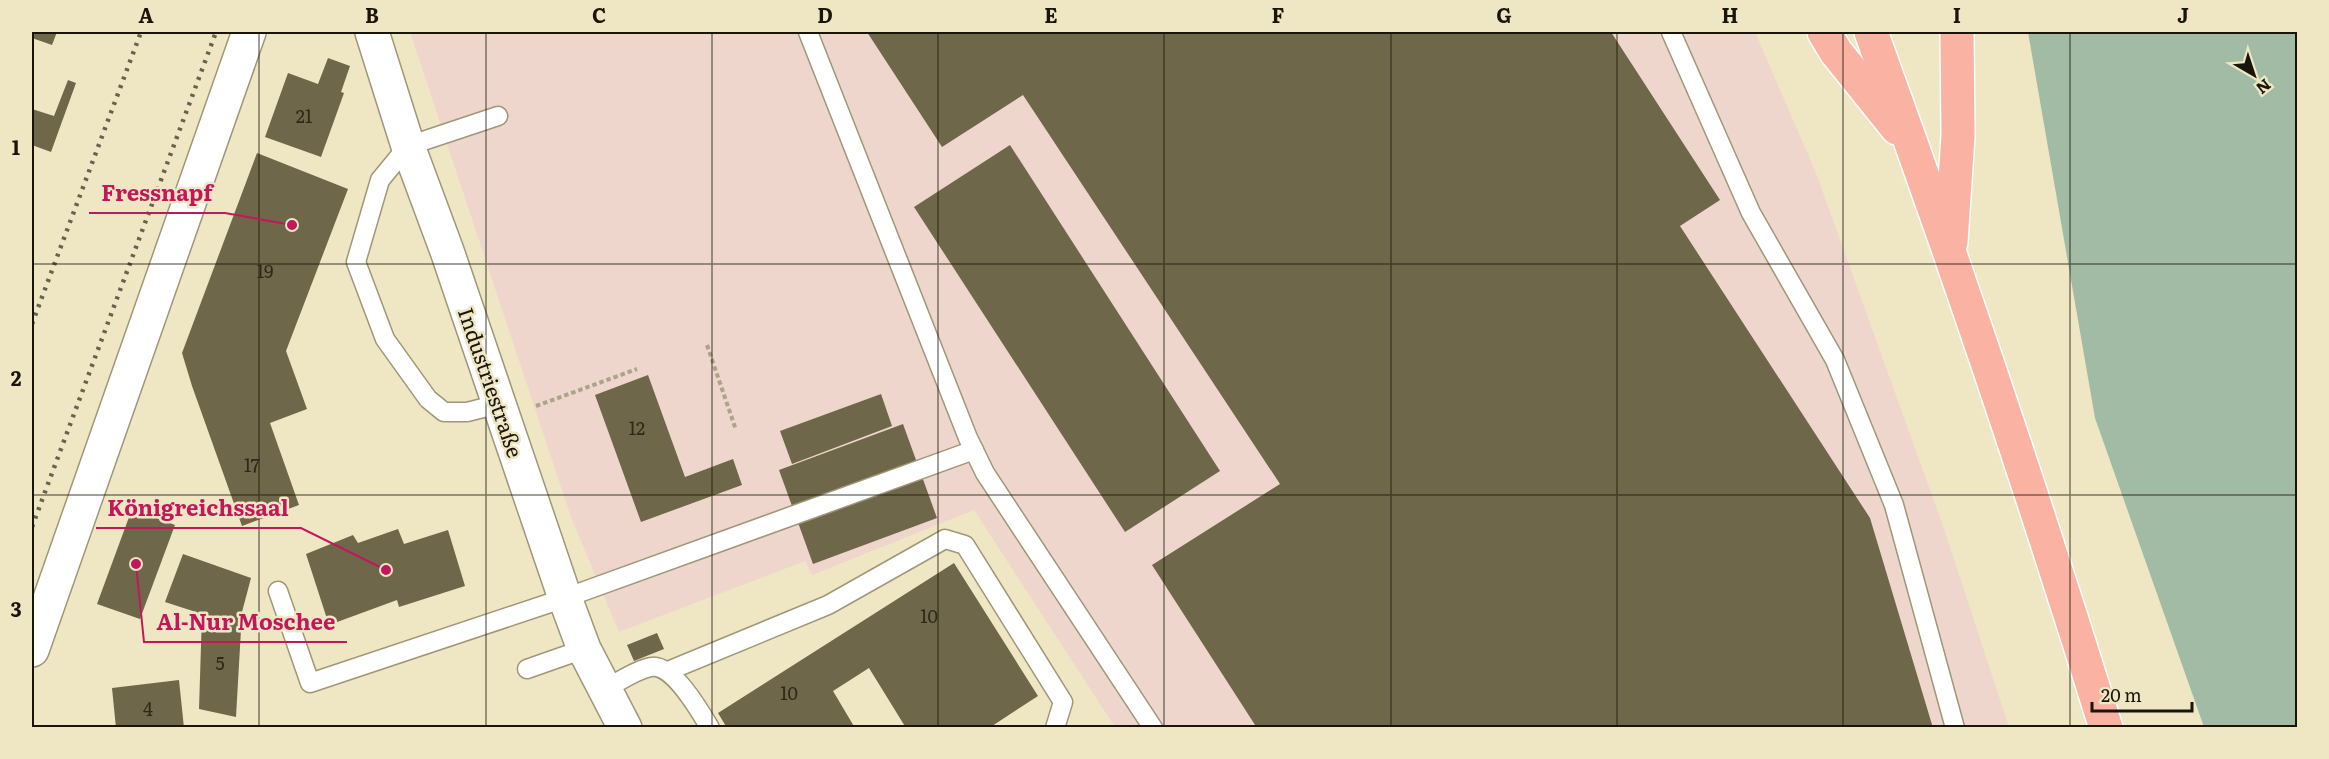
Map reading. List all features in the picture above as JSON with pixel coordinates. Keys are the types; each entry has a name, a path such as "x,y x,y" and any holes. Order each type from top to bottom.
{"highway":[{"path":"1824,32 1836,52 1914,150"},
{"path":"1871,32 2041,520 2106,728"},
{"path":"1950,256 1958,136 1957,32"}],"street":[{"path":"32,650 249,32"},
{"name":"Industriestraße","path":"372,32 408,146 447,251 565,598 584,649 625,728"}],"lane":[{"path":"808,32 985,473 1152,728"},
{"path":"1671,32 1750,213 1835,360 1894,505 1955,728"},
{"path":"498,116 408,146 380,180 356,262 384,339 428,399 444,412 502,411"},
{"path":"278,591 310,683 565,598 974,450"},
{"path":"668,671 828,605 945,538 965,545 1063,702 1054,728"},
{"path":"527,669 584,649"},
{"path":"605,689 652,667 660,667 668,671 702,714 710,728"}],"path":[{"path":"707,345 736,430"},
{"path":"502,411 637,369"}],"shaded area":[{"path":"410,32 1755,32 1816,173 1943,526 2009,727 1115,727 974,510 812,575 805,561 619,632 571,517"}],"green space":[{"path":"2028,32 2297,32 2297,727 2204,727 2095,418"}],"building":[{"path":"32,32 57,32 52,45 32,38"},
{"path":"867,32 1611,32 1720,200 1680,226 1870,518 1933,728 1257,728 1152,565 1280,484 1023,95 942,147"},
{"path":"328,58 350,66 341,92 344,93 321,157 265,137 288,73 318,84"},
{"path":"68,80 76,83 51,152 32,145 32,109 54,116"},
{"path":"1010,145 1220,471 1125,532 914,207"},
{"path":"257,153 348,189 286,351 307,409 270,423 299,505 242,526 182,353"},
{"path":"648,375 685,477 733,459 742,485 641,522 595,395"},
{"path":"881,394 892,426 792,464 780,431"},
{"path":"903,424 937,518 813,564 779,470"},
{"path":"132,509 175,525 140,619 97,604"},
{"path":"398,529 404,544 448,530 465,586 399,607 397,600 329,625 306,554 353,535 358,543"},
{"path":"183,554 251,578 242,612 236,717 199,709 202,614 165,602"},
{"path":"954,563 1038,696 989,728 906,728 869,668 833,691 855,728 727,728 718,713"},
{"path":"657,633 664,649 634,661 627,645"},
{"path":"179,680 184,728 116,728 112,688"}],"railway":[{"path":"32,324 141,32"},
{"path":"32,527 216,32"}],"place":[{"name":"Fressnapf","path":"292,225"},
{"name":"Al-Nur Moschee","path":"136,564"},
{"name":"Königreichssaal","path":"386,570"}]}
